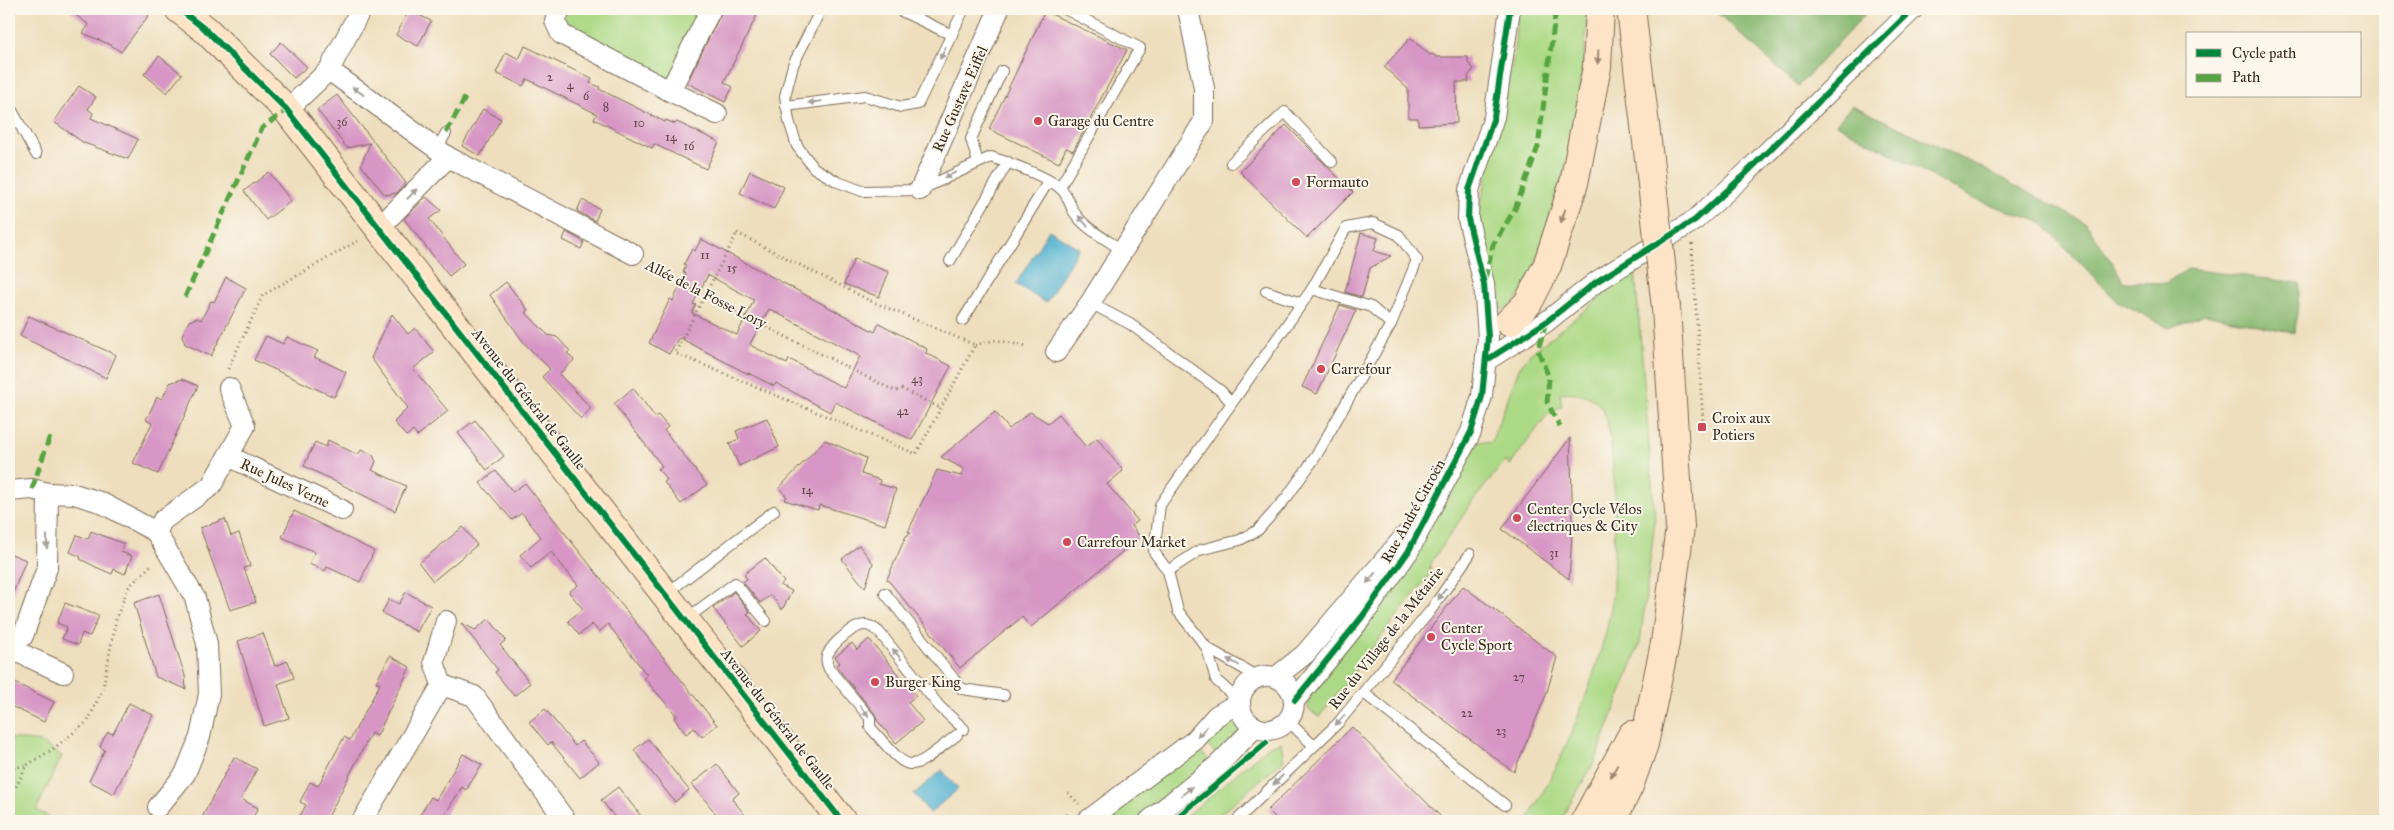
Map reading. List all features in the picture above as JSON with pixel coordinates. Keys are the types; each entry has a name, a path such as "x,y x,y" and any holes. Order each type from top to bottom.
{"main road":[{"name":"Avenue du Général de Gaulle","path":"179,9 206,30 287,110 378,229 666,593 842,821"},
{"path":"1498,330 1528,303 1547,266 1574,182 1598,66 1600,9"},
{"path":"1612,821 1629,786 1644,744 1652,696 1665,643 1680,526 1666,308 1631,9"},
{"path":"1585,821 1652,696"}],"street":[{"path":"287,110 329,70 361,9"},
{"path":"560,9 555,21 561,34 718,114"},
{"path":"670,91 711,9"},
{"name":"Rue Gustave Eiffel","path":"920,190 1000,9"},
{"path":"1056,352 1090,303 1204,121 1204,88 1188,9"},
{"name":"Rue André Citroën","path":"1295,700 1362,617 1408,552 1471,432 1482,396 1487,360 1498,330 1484,284 1468,219 1469,190 1494,117 1510,9"},
{"path":"1487,360 1546,322 1596,282 1695,220 1741,178 1914,9"},
{"name":"Allée de la Fosse Lory","path":"329,70 444,146 633,254"},
{"path":"378,229 444,146"},
{"path":"1498,330 1517,325 1546,322"},
{"name":"Rue Jules Verne","path":"161,541 162,520 211,486 245,426 229,388"},
{"name":"Rue Jules Verne","path":"228,456 342,510"},
{"path":"9,491 32,489 48,493 74,494 100,502 161,541 195,598 207,644 209,694 200,737 185,774 158,807"},
{"path":"48,493 47,568 23,636 9,647 63,674"},
{"name":"Rue André Citroën","path":"1267,677 1305,654 1435,499"},
{"path":"362,821 442,685 434,662 446,621"},
{"path":"1267,677 1289,686 1295,700 1288,722 1272,730 1255,727 1244,717 1240,702 1245,687 1267,677"},
{"path":"442,685 474,696 566,821"},
{"path":"1087,821 1194,740 1216,716 1240,702"},
{"path":"1149,821 1219,764 1255,727"}],"lane":[{"path":"821,9 793,65 785,96 797,146 814,168 838,182 862,191 920,190 991,157 1008,162 1060,187 1068,197 1075,212 1090,229 1122,250"},
{"path":"897,9 952,35"},
{"path":"786,106 865,96 901,107 918,104 964,9"},
{"path":"1060,187 1140,48 1065,9"},
{"path":"978,162 970,140 1002,71"},
{"path":"9,105 36,154"},
{"path":"1231,163 1285,112 1332,162"},
{"path":"950,261 1008,162"},
{"path":"963,320 1048,182"},
{"path":"1168,571 1200,550 1240,540 1258,530 1286,497 1316,456 1391,324 1417,260 1399,235 1374,223 1346,228 1312,289 1160,504 1154,552 1168,571 1178,611 1207,648 1216,680 1240,702"},
{"path":"1312,289 1371,307 1391,324"},
{"path":"1266,291 1301,303"},
{"path":"1090,303 1130,324 1221,391 1232,402"},
{"path":"666,593 774,511"},
{"name":"Rue du Village de la Métairie","path":"1236,821 1338,723 1364,694 1431,610 1470,554"},
{"path":"686,620 735,583 766,620"},
{"path":"885,593 962,689 1004,695"},
{"path":"864,625 871,626 879,632 961,732 918,764 910,765 901,762 870,727 870,718 830,669 827,663 828,652 854,630 864,625"},
{"path":"1207,648 1267,677"},
{"path":"1364,694 1505,805"},
{"path":"1288,722 1313,745"}],"path":[{"path":"1695,220 1691,254 1703,421"},
{"path":"229,388 227,372 263,295 378,229"},
{"path":"975,345 916,454 675,353 737,233 871,301 975,345 996,340 1026,346"},
{"path":"9,769 27,765 53,749 88,721 103,688 116,619 128,588 161,541"},
{"path":"9,800 27,765"}],"green space":[{"path":"569,9 709,9 672,81 561,24"},
{"path":"1518,9 1589,9 1575,135 1534,269 1517,300 1504,311 1497,305 1494,285 1477,221 1513,60"},
{"path":"1713,9 1870,9 1798,86"},
{"path":"1852,105 1981,167 2087,224 2124,282 2166,283 2188,269 2300,283 2295,333 2205,314 2169,328 2116,300 2041,222 1974,199 1836,124"},
{"path":"1635,270 1655,520 1640,643 1595,761 1560,821 1527,821 1556,767 1581,710 1599,655 1611,608 1614,502 1611,447 1608,425 1603,410 1595,401 1584,395 1560,393 1562,406 1547,415 1510,465 1505,461 1472,502 1431,563 1429,575 1319,717 1308,709 1311,691 1397,580 1453,489 1479,441 1491,443 1519,369 1529,355"},
{"path":"1228,720 1234,722 1240,730 1217,755 1204,742 1215,728"},
{"path":"9,738 40,742 62,756 36,810 56,821 9,821"},
{"path":"1281,742 1284,760 1212,821 1181,821 1268,747"},
{"path":"1197,748 1211,762 1137,821 1096,821"}],"water":[{"path":"1049,230 1079,248 1046,303 1016,284"},
{"path":"942,770 958,789 930,813 914,794"}],"building":[{"path":"68,9 141,9 149,15 121,52 111,45 83,33 89,25"},
{"path":"723,9 760,9 724,82 733,87 725,102 687,83"},
{"path":"409,10 431,21 418,46 396,35"},
{"path":"1045,11 1127,50 1073,151 1066,148 1059,163 989,129"},
{"path":"1410,38 1430,55 1432,54 1437,57 1468,57 1468,63 1474,69 1468,76 1469,82 1456,82 1457,123 1418,125 1418,118 1408,118 1408,89 1384,67"},
{"path":"281,42 307,67 294,78 270,54"},
{"path":"525,46 592,79 590,83 600,87 599,89 665,122 666,120 675,124 677,122 719,142 706,169 654,144 652,148 594,119 597,114 527,79 523,86 496,73 506,52 519,59"},
{"path":"159,56 182,74 167,93 144,74"},
{"path":"79,86 96,97 88,109 93,113 91,118 138,139 128,159 84,143 54,122"},
{"path":"337,95 406,183 397,193 385,195 361,165 370,143 347,148 317,110"},
{"path":"483,109 501,119 480,156 462,146"},
{"name":"Formauto","path":"1286,125 1353,192 1307,238 1240,172"},
{"path":"750,171 784,187 774,209 740,193"},
{"path":"269,172 291,201 266,220 244,191"},
{"path":"426,197 441,210 429,219 464,264 449,276 404,219"},
{"path":"582,200 600,209 595,221 577,211"},
{"path":"566,232 584,242 581,249 563,240"},
{"path":"1361,233 1378,238 1374,251 1391,256 1370,268 1362,297 1345,292"},
{"path":"701,239 875,332 879,323 927,349 926,353 951,366 912,440 835,402 830,412 776,383 774,386 748,373 750,375 680,338 669,354 649,343 670,299 673,301 686,273 683,272 686,265 684,264 692,249 695,251","holes":["708,275 754,300 737,335 692,313 696,305 693,304","769,309 860,356 844,388 789,359 787,364 750,344"]},
{"path":"854,259 889,272 879,297 844,284"},
{"path":"226,277 246,288 211,356 185,344 182,335 189,321 197,318 201,320 211,301 214,302"},
{"path":"506,282 528,310 525,312 548,335 557,337 570,351 567,353 574,360 559,374 591,408 581,419 542,377 550,369 525,344 490,295"},
{"path":"1340,305 1356,310 1317,394 1302,387"},
{"path":"392,314 408,334 415,328 434,352 413,369 448,411 417,436 413,431 406,436 394,422 408,408 371,358"},
{"path":"29,316 116,355 106,378 20,336"},
{"path":"266,336 283,344 287,337 318,351 314,357 346,372 334,397 254,360"},
{"path":"182,379 198,386 158,474 133,463 152,423 146,420 157,397 162,399 170,383"},
{"path":"633,388 655,417 658,415 668,427 664,430 707,485 681,504 664,482 667,480 658,469 662,466 614,404"},
{"path":"995,412 1009,429 1030,412 1048,423 1059,414 1086,447 1097,438 1123,471 1107,484 1138,521 1132,526 1140,537 1031,627 1022,617 960,668 887,579 906,536 911,533 908,532 937,470 961,476 964,469 941,457"},
{"path":"767,418 779,447 739,466 729,443 739,439 736,431"},
{"path":"475,420 504,456 487,470 458,433"},
{"path":"1570,438 1573,521 1569,579 1502,529"},
{"path":"328,440 358,455 361,450 373,455 376,462 372,470 406,486 395,511 304,466 315,442 326,447"},
{"path":"825,440 866,458 861,474 880,480 879,484 896,489 885,525 819,505 818,510 784,500 787,497 779,488"},
{"path":"496,471 513,492 525,483 717,725 702,737 694,728 686,734 674,718 677,716 644,678 647,675 608,624 599,632 592,624 579,635 568,621 583,609 569,592 578,585 551,552 531,568 520,555 541,537 522,513 512,520 480,483"},
{"path":"294,511 374,551 360,582 327,567 325,571 309,564 315,552 282,537"},
{"path":"225,519 231,536 239,533 250,566 244,568 256,602 230,610 200,528"},
{"path":"463,527 477,545 433,581 419,563"},
{"path":"91,531 124,544 121,552 132,556 125,574 114,569 112,574 80,559 81,557 70,552 77,535 88,539"},
{"path":"859,545 873,563 865,588 842,559"},
{"path":"9,553 26,560 10,600 9,600"},
{"path":"765,558 784,582 780,585 792,591 782,610 771,595 760,603 743,582 747,579 744,574"},
{"path":"1463,586 1557,657 1546,695 1514,772 1391,680"},
{"path":"406,592 431,606 417,632 382,613 389,599 399,604"},
{"path":"734,592 750,612 747,614 761,631 743,646 713,608"},
{"path":"159,594 185,676 186,689 156,677 134,603"},
{"path":"65,603 99,616 90,636 82,633 78,645 62,639 67,627 57,623"},
{"path":"489,619 506,640 500,645 530,683 514,696 495,672 498,670 461,623 475,630"},
{"path":"263,633 275,666 288,661 294,678 278,684 289,718 264,726 238,641"},
{"name":"Burger King","path":"869,639 916,696 908,702 923,721 896,743 836,666 840,663 835,657 852,643 857,650"},
{"path":"390,656 410,667 377,736 371,733 326,821 297,821 306,805 300,802 310,782 318,786 344,737 350,740 380,684 376,682"},
{"path":"9,680 54,702 44,722 9,705"},
{"path":"129,703 153,715 114,794 89,781 105,750 100,747 104,738 108,732 113,734"},
{"path":"545,709 575,746 581,741 599,762 580,778 551,742 548,745 529,722"},
{"path":"1352,727 1445,821 1279,821 1268,810"},
{"path":"648,739 689,790 675,802 634,750"},
{"path":"463,754 482,765 466,790 462,787 441,821 416,821 431,797 436,800"},
{"path":"234,757 257,769 241,799 258,808 251,821 200,821"},
{"path":"717,764 739,793 732,799 750,821 722,821 692,784"},
{"path":"618,787 645,821 618,821 601,800"}],"marked path":[{"path":"1485,279 1493,245 1515,209 1538,147 1556,9"},
{"path":"446,133 466,96"},
{"path":"185,297 262,128 287,110"},
{"path":"1546,322 1538,350 1549,378 1547,402 1560,427"},
{"path":"32,489 50,436"}],"cycle path":[{"path":"179,9 206,30 287,110 842,821"},
{"path":"1295,700 1362,617 1408,552 1471,432 1482,396 1488,337 1484,284 1468,219 1469,190 1494,117 1510,9"},
{"path":"1487,360 1546,322 1596,282 1695,220 1741,178 1913,9"},
{"path":"1173,821 1266,743"}],"place":[{"name":"Garage du Centre","path":"1038,121"},
{"name":"Formauto","path":"1296,182"},
{"name":"Carrefour","path":"1321,369"},
{"name":"Croix aux Potiers","path":"1702,427"},
{"name":"Center Cycle Vélos électriques & City","path":"1517,518"},
{"name":"Carrefour Market","path":"1067,542"},
{"name":"Center Cycle Sport","path":"1431,637"},
{"name":"Burger King","path":"875,682"}]}
